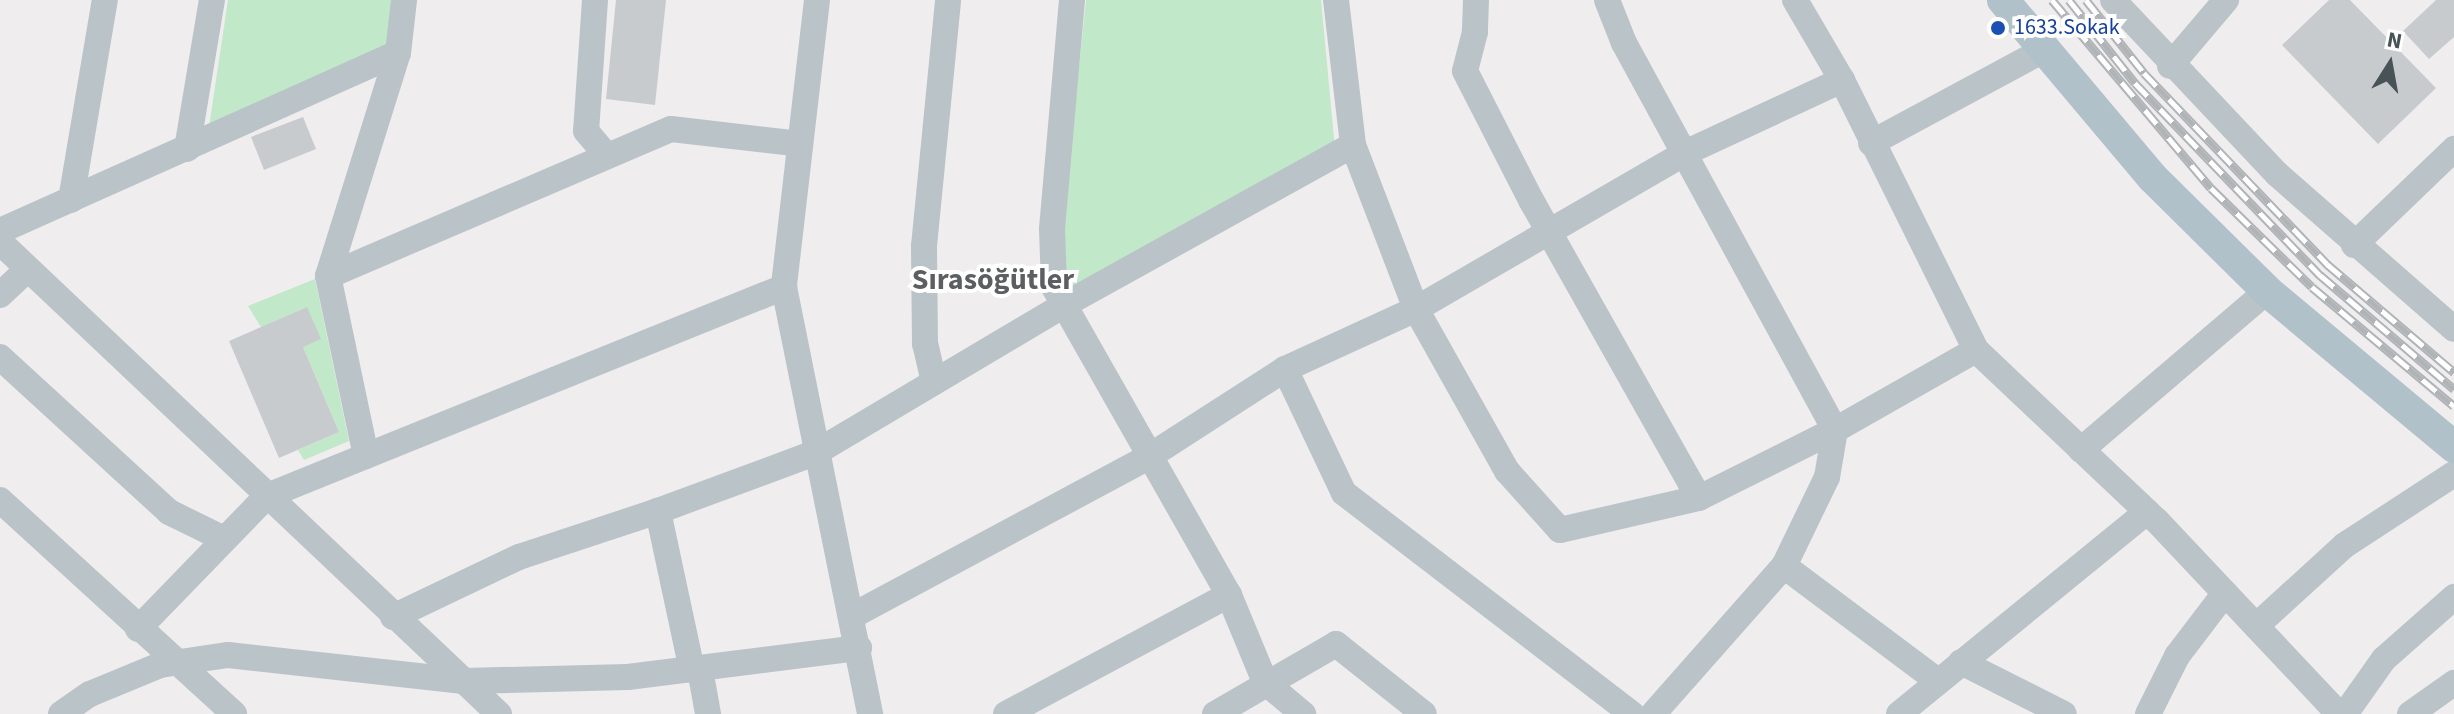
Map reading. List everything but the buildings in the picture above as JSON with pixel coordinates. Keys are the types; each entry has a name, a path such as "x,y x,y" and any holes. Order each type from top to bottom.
{"main road":[{"path":"2003,0 2153,178 2267,291 2454,447"}],"street":[{"path":"71,200 105,0"},
{"path":"187,149 212,0"},
{"path":"366,456 328,276 398,53 404,0"},
{"path":"595,0 586,131 606,155"},
{"path":"817,0 784,287 870,714"},
{"path":"934,382 925,344 924,246 948,0"},
{"path":"1072,0 1052,229 1054,287 1229,595 1265,682 1303,714"},
{"path":"1336,0 1353,145 1416,309 1507,471 1560,530 1699,498 1835,430 1976,350"},
{"path":"1476,0 1465,71 1547,230 1699,498"},
{"path":"1795,0 1842,80 1976,350 2147,512 2342,714 2384,659 2454,597"},
{"path":"2113,0 2170,66 2354,245 2454,329"},
{"path":"2170,66 2226,0"},
{"path":"1617,4 1687,152 1835,430 1827,477 1784,566 1653,714"},
{"path":"1871,143 2044,50"},
{"path":"0,231 398,53"},
{"path":"852,616 1150,456 1285,369 1416,309 1547,230 1687,152 1842,80"},
{"path":"328,276 671,129 800,144"},
{"path":"393,617 519,557 658,511 815,453 1064,305 1353,145"},
{"path":"2354,245 2454,149"},
{"path":"0,242 499,714"},
{"path":"0,295 28,269"},
{"path":"138,629 267,496 784,287"},
{"path":"2081,450 2267,291"},
{"path":"0,357 169,512 224,539"},
{"path":"1285,369 1344,493 1632,714"},
{"path":"2256,626 2345,545 2454,474"},
{"path":"0,500 234,714"},
{"path":"658,511 708,714"},
{"path":"1899,714 2147,512"},
{"path":"1784,566 1938,681"},
{"path":"2148,714 2177,656 2225,593"},
{"path":"1006,714 1229,595"},
{"path":"1215,714 1265,682 1336,644 1424,714"},
{"path":"61,714 90,694 174,661 228,655 464,681 696,670 859,648"},
{"path":"1961,662 2064,714"},
{"path":"2410,714 2454,683"}],"green space":[{"path":"228,0 393,0 388,48 209,127"},
{"path":"1086,0 1321,0 1335,149 1078,290 1065,280 1061,243"},
{"path":"315,279 349,441 304,460 298,450 339,432 303,347 307,307 261,327 248,306"}],"railway":[{"path":"2052,0 2211,188 2312,287 2454,406"},
{"path":"2069,0 2135,83 2320,275 2454,389"},
{"path":"2086,0 2144,73 2327,264 2454,372"}],"place":[{"name":"1633.Sokak","path":"1998,28"}],"district":[{"name":"Sırasöğütler","path":"993,280"}]}
